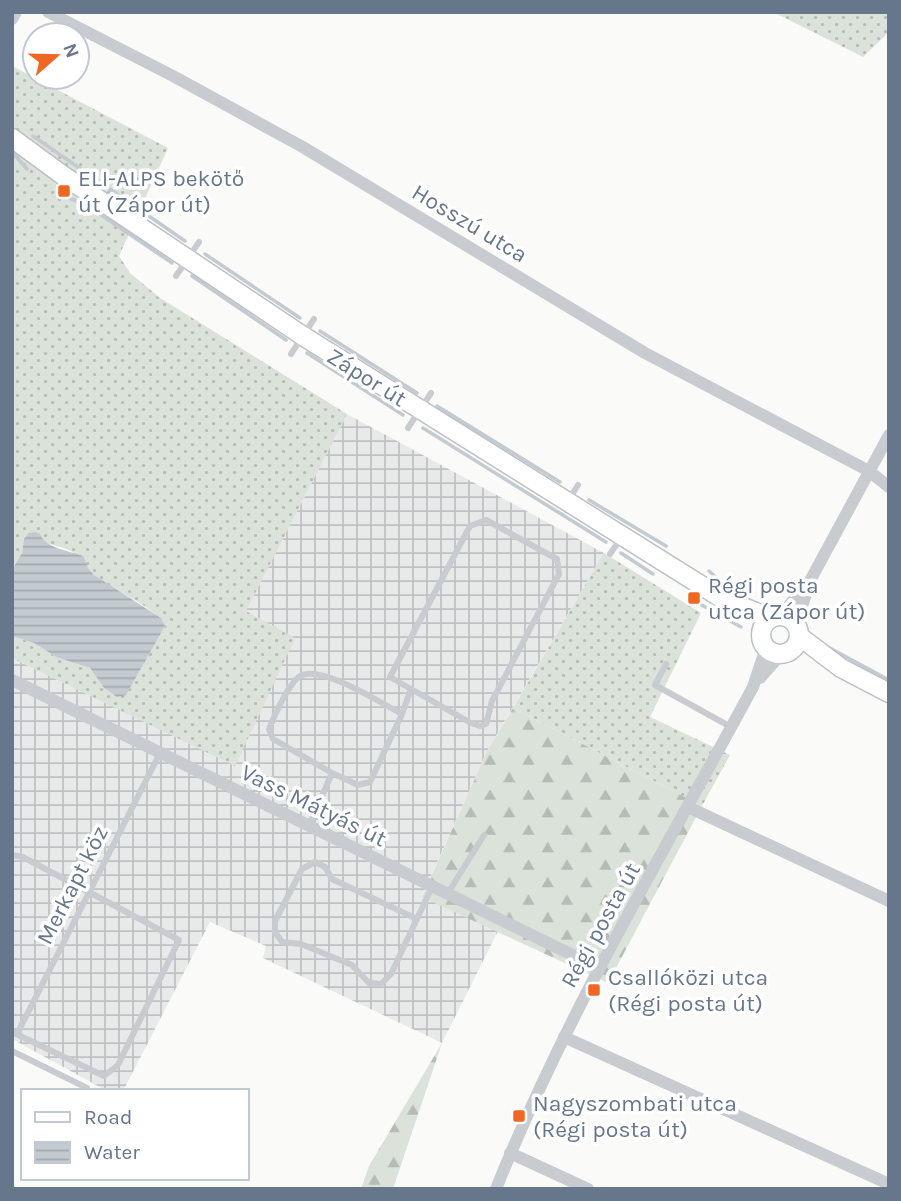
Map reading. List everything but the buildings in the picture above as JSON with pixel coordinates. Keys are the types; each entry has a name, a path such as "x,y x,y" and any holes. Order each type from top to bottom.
{"street":[{"path":"12,19 16,12"},
{"name":"Hosszú utca","path":"48,12 301,146 645,353 869,471 889,487"},
{"name":"Zápor út","path":"15,138 61,174 303,336 781,635 889,693"},
{"name":"Régi posta út","path":"496,1189 510,1153 598,968 889,435"},
{"name":"Vass Mátyás út","path":"12,680 598,968"},
{"path":"688,807 889,901"},
{"path":"564,1037 889,1184"},
{"path":"510,1153 588,1189"}],"lane":[{"path":"176,276 199,242"},
{"path":"291,354 314,319"},
{"path":"408,428 431,393"},
{"path":"567,503 578,485"},
{"path":"486,520 557,559 559,574 492,701 486,724 480,726 471,723 411,689 390,677 470,526 486,520"},
{"path":"610,554 622,537"},
{"path":"666,664 655,685 731,727"},
{"path":"402,715 344,683 312,673 298,677 276,712 269,729 273,739 332,772 358,785 370,782 402,715 411,689"},
{"name":"Merkapt köz","path":"15,1033 160,753"},
{"path":"309,826 332,772"},
{"path":"447,894 484,835"},
{"path":"12,855 23,858 180,940 118,1065 104,1076 15,1033"},
{"path":"417,919 332,879 325,867 315,862 302,869 275,921 275,932 282,942 301,944 352,965 369,983 381,984 391,974 417,919 432,887"},
{"path":"12,1051 87,1088"}],"shaded area":[{"path":"347,414 604,553 487,751 422,896 498,931 442,1043 263,958 266,946 210,922 124,1089 103,1089 12,1039 12,658 235,765 245,612"}],"green space":[{"path":"773,12 889,12 889,32 863,57"},
{"path":"12,66 21,71 21,91 60,91 168,148 119,256 130,273 160,298 347,414 246,611 295,638 235,766 12,658 12,636 34,643 56,657 90,668 104,688 118,697 126,694 165,626 152,611 94,575 68,549 24,539 22,553 12,570"},
{"path":"604,553 701,613 650,717 730,755 702,806 513,708"},
{"path":"513,708 702,806 608,983 422,897 487,751"},
{"path":"442,1043 393,1189 361,1189 369,1166"}],"water":[{"path":"35,532 52,546 84,557 94,575 161,618 165,626 126,695 117,697 104,688 90,668 56,657 34,643 12,636 12,570 22,553 24,539 29,533"}],"waterway":[{"path":"33,136 185,241"},
{"path":"12,152 27,169"},
{"path":"71,199 85,204 172,263"},
{"path":"205,254 300,318"},
{"path":"192,276 286,340"},
{"path":"320,331 417,393"},
{"path":"307,353 403,415"},
{"path":"437,406 560,482"},
{"path":"423,428 606,542"},
{"path":"589,500 666,546"},
{"path":"621,553 653,574"},
{"path":"709,571 732,592 750,601"},
{"path":"698,603 741,627"},
{"path":"826,646 889,680"}],"place":[{"name":"ELI-ALPS bekötő út (Zápor út)","path":"64,191"},
{"name":"Régi posta utca (Zápor út)","path":"694,598"},
{"name":"Csallóközi utca (Régi posta út)","path":"594,990"},
{"name":"Nagyszombati utca (Régi posta út)","path":"519,1116"}]}
